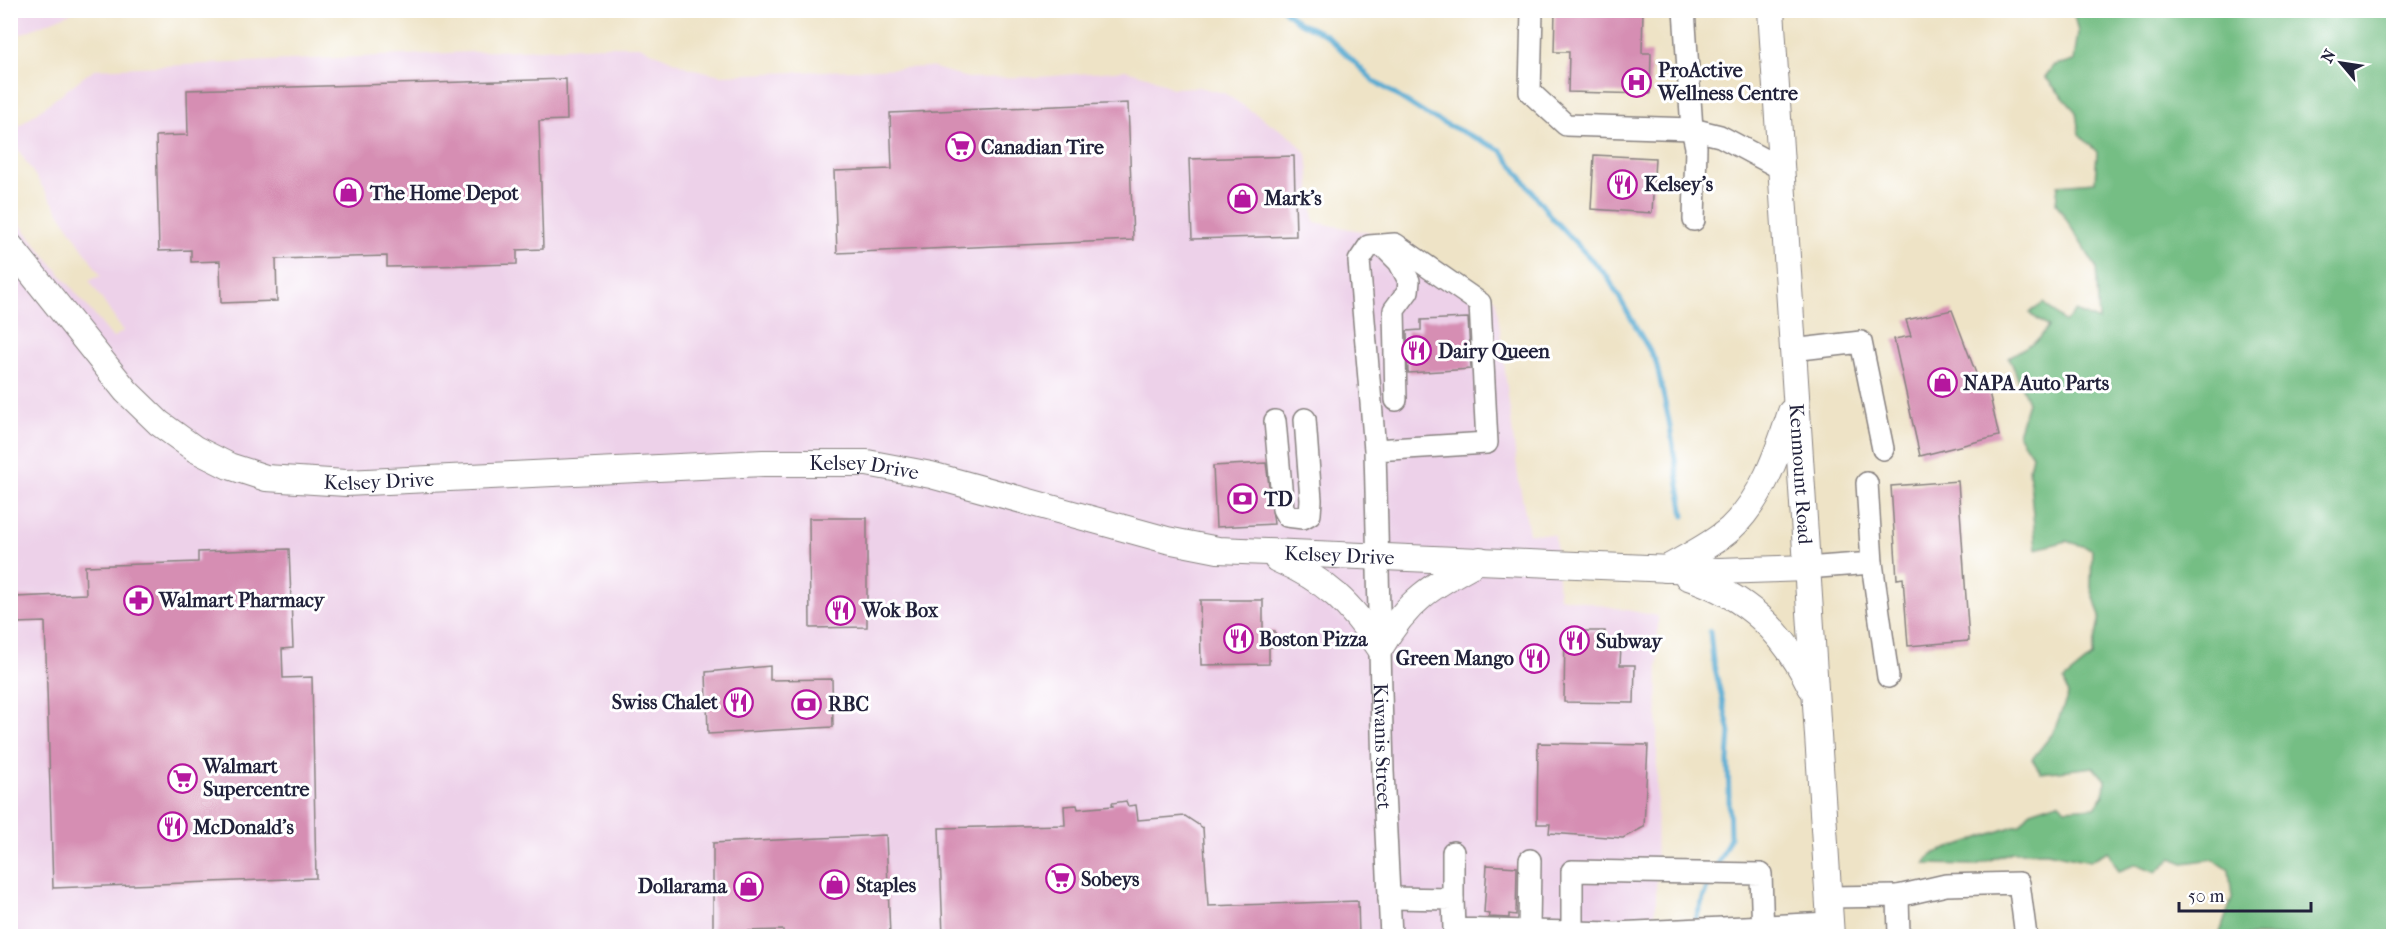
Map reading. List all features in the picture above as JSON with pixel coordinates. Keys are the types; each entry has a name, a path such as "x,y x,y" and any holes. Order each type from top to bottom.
{"main road":[{"name":"Kenmount Road","path":"1771,10 1830,930"},
{"name":"Kelsey Drive","path":"10,246 126,392 142,408 176,436 211,459 258,476 306,482 346,483 763,463 867,463 931,475 1194,546 1266,554 1378,556 1719,571 1806,568"},
{"path":"1665,569 1705,548 1730,529 1748,508 1779,449 1795,399"},
{"path":"1266,554 1308,572 1335,592 1359,616 1380,648 1395,621 1418,598 1443,579 1480,560"},
{"path":"1665,569 1716,586 1763,620 1783,639 1797,659 1815,696"}],"street":[{"path":"1532,10 1530,92 1566,125 1692,129 1720,136 1780,168"},
{"path":"1684,10 1692,129 1696,147 1694,220"},
{"path":"1380,243 1399,262 1409,281 1408,291 1394,310 1396,400"},
{"path":"1376,450 1487,443 1480,303 1395,244 1380,243"},
{"name":"Kiwanis Street","path":"1380,243 1370,246 1359,261 1376,450 1380,648 1391,936"},
{"path":"1792,350 1861,342 1883,448"},
{"path":"1275,421 1283,509 1287,516 1303,518 1310,513 1311,500 1305,419"},
{"path":"1868,483 1872,564 1887,677"},
{"path":"1806,568 1872,564"},
{"path":"1453,852 1454,929 1615,933 1830,930"},
{"path":"1529,931 1530,860"},
{"path":"1572,932 1572,871 1761,874 1763,931"},
{"path":"1828,897 1898,896 1946,885 2019,883 2026,936"},
{"path":"1898,896 1899,936"},
{"path":"1389,898 1453,899"}],"shaded area":[{"path":"11,10 76,11 18,35 11,41"},
{"path":"639,46 689,68 721,75 931,67 968,78 1040,77 1126,70 1150,77 1172,88 1198,87 1224,93 1293,138 1307,154 1314,222 1402,239 1496,299 1518,476 1529,533 1555,535 1559,597 1658,616 1656,905 1648,936 11,936 10,212 113,338 123,331 89,280 101,276 11,139 11,132 94,69"}],"green space":[{"path":"2073,11 2393,11 2393,936 2219,936 2232,898 2229,870 2213,859 2184,863 2172,858 2156,872 2137,864 2119,871 2108,851 2090,861 2047,852 2012,852 1976,865 1925,864 1932,854 2020,824 2031,811 2058,802 2066,809 2095,807 2104,795 2105,780 2094,767 2041,773 2032,759 2053,733 2068,695 2064,680 2092,657 2100,616 2091,588 2092,549 2067,541 2036,549 2029,469 2032,455 2018,434 2028,402 2009,357 2039,339 2048,327 2029,313 2044,303 2065,322 2076,311 2099,321 2096,267 2056,203 2058,185 2095,182 2097,152 2079,134 2076,112 2045,77 2054,65 2074,61 2078,32"}],"building":[{"path":"1555,10 1643,10 1642,53 1651,53 1650,94 1568,92 1569,52 1554,52"},
{"name":"The Home Depot","path":"566,79 567,120 539,121 543,249 517,250 517,264 387,267 387,256 276,259 277,301 221,303 220,261 191,262 191,250 159,251 156,136 188,135 187,90"},
{"path":"1128,103 1133,240 837,253 834,171 892,169 890,113"},
{"name":"Kelsey's","path":"1594,155 1655,158 1652,213 1591,209"},
{"name":"Mark's","path":"1294,156 1296,236 1192,239 1189,159"},
{"name":"NAPA Auto Parts","path":"1952,310 1980,384 1987,383 1999,436 1920,456 1894,339 1911,336 1906,320"},
{"path":"1468,318 1471,369 1408,373 1407,331 1421,330 1421,320"},
{"name":"TD","path":"1266,463 1274,524 1216,527 1213,466"},
{"path":"1958,481 1969,641 1908,646 1903,578 1897,579 1891,486"},
{"path":"809,518 867,518 867,627 810,628"},
{"name":"Walmart Supercentre","path":"289,549 293,648 282,649 283,678 312,677 316,878 53,888 45,622 16,623 15,597 86,594 85,566 198,562 198,552"},
{"name":"Boston Pizza","path":"1200,600 1263,600 1263,631 1275,631 1276,647 1269,647 1269,664 1201,665"},
{"path":"1565,631 1605,631 1605,646 1621,646 1620,665 1635,665 1634,703 1564,702"},
{"path":"770,666 770,680 832,679 833,727 708,734 706,672"},
{"path":"1538,743 1648,745 1644,827 1623,838 1549,833 1550,824 1537,824"},
{"path":"1126,801 1128,806 1136,805 1138,820 1185,816 1203,828 1208,906 1358,901 1359,936 943,936 939,828 1065,825 1064,806 1077,805 1078,809 1113,806 1112,803"},
{"name":"Staples","path":"886,835 890,936 783,936 783,930 713,932 713,843"},
{"path":"1487,865 1517,867 1516,915 1509,914 1509,918 1489,917 1490,914 1484,913"}],"waterway":[{"path":"1284,10 1298,22 1326,35 1374,81 1427,115 1501,150 1552,218 1607,276 1656,362 1669,421 1684,516"},
{"path":"1710,631 1713,661 1730,732 1728,761 1730,838 1716,868"},
{"path":"1694,924 1710,879"}],"place":[{"name":"ProActive Wellness Centre","path":"1637,82"},
{"name":"Canadian Tire","path":"960,147"},
{"name":"Kelsey's","path":"1623,184"},
{"name":"The Home Depot","path":"349,193"},
{"name":"Mark's","path":"1243,198"},
{"name":"Dairy Queen","path":"1417,351"},
{"name":"NAPA Auto Parts","path":"1942,383"},
{"name":"TD","path":"1243,499"},
{"name":"Walmart Pharmacy","path":"138,600"},
{"name":"Wok Box","path":"841,610"},
{"name":"Boston Pizza","path":"1238,639"},
{"name":"Subway","path":"1575,641"},
{"name":"Green Mango","path":"1535,658"},
{"name":"Swiss Chalet","path":"739,702"},
{"name":"RBC","path":"807,704"},
{"name":"Walmart Supercentre","path":"182,778"},
{"name":"McDonald's","path":"172,827"},
{"name":"Sobeys","path":"1060,879"},
{"name":"Staples","path":"835,885"},
{"name":"Dollarama","path":"748,886"}]}
